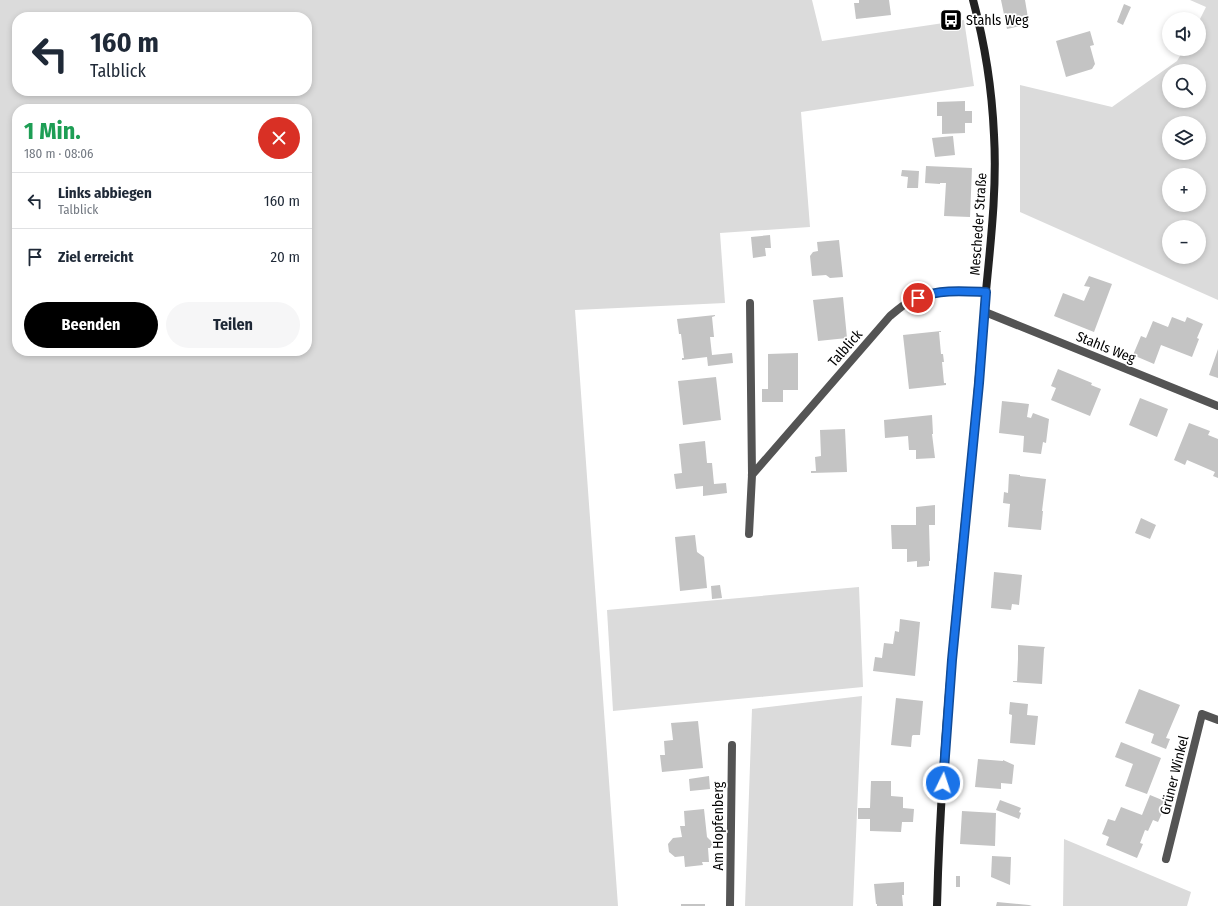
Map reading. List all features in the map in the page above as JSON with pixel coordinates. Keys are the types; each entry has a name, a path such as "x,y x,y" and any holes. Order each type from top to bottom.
{"street":[{"name":"Mescheder Straße","path":"937,906 938,844 952,660 991,246 994,179 994,136 989,76 974,0"},
{"name":"Talblick","path":"752,475 890,316 908,302 928,294 960,290 986,292"},
{"path":"749,534 752,475 750,303"},
{"name":"Stahls Weg","path":"985,312 1218,406"},
{"name":"Grüner Winkel","path":"1166,859 1202,714 1218,720"},
{"name":"Am Hopfenberg","path":"730,906 732,745"}],"shaded area":[{"path":"0,0 812,0 822,41 964,20 974,86 801,112 810,227 720,233 725,303 575,310 618,906 0,906"},
{"path":"1190,0 1218,0 1218,300 1020,212 1020,85 1112,107 1162,72 1162,108 1206,108 1206,64 1173,64 1180,56 1206,56 1206,12 1204,12 1206,7"},
{"path":"859,587 863,687 613,711 607,610"},
{"path":"862,696 853,906 745,906 752,709"},
{"path":"1064,839 1191,892 1187,906 1063,906"}],"building":[{"path":"859,0 889,0 891,15 856,19 854,3 859,3"},
{"path":"1001,0 1025,0 1029,24 1007,29"},
{"path":"1124,4 1131,7 1123,25 1117,22"},
{"path":"1090,31 1094,45 1090,46 1095,64 1092,69 1066,77 1056,41"},
{"path":"965,101 965,111 972,111 972,123 965,123 965,133 942,134 942,116 937,116 937,102"},
{"path":"953,136 955,155 935,157 932,138"},
{"path":"926,166 972,168 970,217 944,216 946,183 925,183"},
{"path":"902,170 919,171 918,188 907,188 908,177 901,176"},
{"path":"770,235 771,248 765,248 766,256 753,258 751,237"},
{"path":"839,240 843,277 830,278 826,275 812,276 810,256 813,252 818,251 817,242"},
{"path":"1089,276 1112,284 1094,332 1054,316 1063,293 1084,301 1090,287 1084,286"},
{"path":"843,297 847,338 818,341 813,300"},
{"path":"715,315 712,317 714,337 710,337 712,355 732,353 733,363 708,366 707,357 682,360 682,358 684,358 681,334 679,334 677,319"},
{"path":"1172,317 1185,322 1187,317 1203,324 1197,338 1199,339 1192,357 1161,345 1154,364 1133,355 1141,336 1146,338 1153,321 1168,327"},
{"path":"941,331 939,332 941,354 943,354 944,362 942,362 944,383 946,383 946,385 909,389 903,335"},
{"path":"1218,349 1218,378 1209,375"},
{"path":"798,353 798,390 783,390 783,402 762,402 762,389 768,389 768,354"},
{"path":"1058,369 1092,383 1091,385 1101,389 1090,416 1051,400 1056,388 1051,386"},
{"path":"716,377 721,420 683,425 678,381"},
{"path":"1140,398 1168,409 1157,437 1129,425"},
{"path":"1002,401 1029,404 1027,417 1031,418 1033,413 1049,419 1046,443 1043,442 1041,454 1023,452 1024,436 999,433"},
{"path":"932,415 932,434 935,458 916,459 916,450 909,450 908,436 885,438 884,420"},
{"path":"1189,423 1210,431 1208,435 1218,439 1218,478 1213,476 1215,472 1187,460 1185,465 1174,460"},
{"path":"845,429 847,472 811,473 811,471 816,471 815,457 821,456 820,430"},
{"path":"705,441 707,463 712,463 714,484 726,483 727,493 703,496 703,486 676,489 674,474 682,473 679,444"},
{"path":"1009,474 1046,479 1041,530 1008,527 1010,504 1003,503 1004,492 1008,493"},
{"path":"935,505 935,525 929,525 929,566 917,567 917,561 907,562 907,549 892,549 891,525 916,525 916,507"},
{"path":"1141,518 1156,525 1150,539 1135,533"},
{"path":"695,535 697,552 704,557 707,588 680,591 675,537"},
{"path":"994,572 1022,575 1019,605 1012,604 1011,610 991,608"},
{"path":"720,585 722,598 712,599 711,586"},
{"path":"900,619 920,622 915,676 873,671 875,657 882,658 884,643 893,644 895,631 899,632"},
{"path":"1018,645 1045,647 1042,684 1013,682 1017,681"},
{"path":"1139,689 1180,705 1166,738 1170,739 1166,749 1151,743 1154,734 1125,723"},
{"path":"896,698 923,701 920,735 912,736 911,747 891,745"},
{"path":"1010,702 1028,704 1027,715 1038,716 1035,745 1010,743 1012,715 1009,714"},
{"path":"698,721 703,768 662,772 660,755 665,755 664,741 673,740 671,723"},
{"path":"1121,742 1161,758 1147,794 1125,786 1133,764 1115,757"},
{"path":"978,759 1003,760 1014,765 1012,784 1001,783 1001,789 975,787"},
{"path":"709,776 710,789 690,791 689,779"},
{"path":"871,781 891,781 891,796 903,797 903,808 914,809 913,822 902,822 901,832 870,831 870,819 858,819 858,808 870,808"},
{"path":"1150,795 1167,802 1158,822 1153,820 1148,831 1145,830 1140,843 1143,844 1137,858 1106,845 1109,837 1102,834 1108,819 1115,821 1121,807 1142,815"},
{"path":"1000,800 1021,808 1019,812 1021,813 1019,819 996,810"},
{"path":"704,809 707,837 712,842 710,848 708,848 709,862 702,862 703,865 685,867 684,856 675,857 669,852 668,844 673,838 682,837 680,826 685,826 684,811"},
{"path":"962,811 996,813 995,846 960,844"},
{"path":"992,856 1011,857 1010,885 991,877"},
{"path":"956,876 960,876 960,887 956,887"},
{"path":"904,882 904,895 902,895 903,906 877,906 874,884"},
{"path":"997,902 1029,905 1032,906 996,906"},
{"path":"681,904 705,904 705,906 681,906"}],"place":[{"name":"Stahls Weg","path":"951,20"}],"route":[{"path":"918,298 928,294 960,290 986,292 979,383 952,660 943,783"}]}
